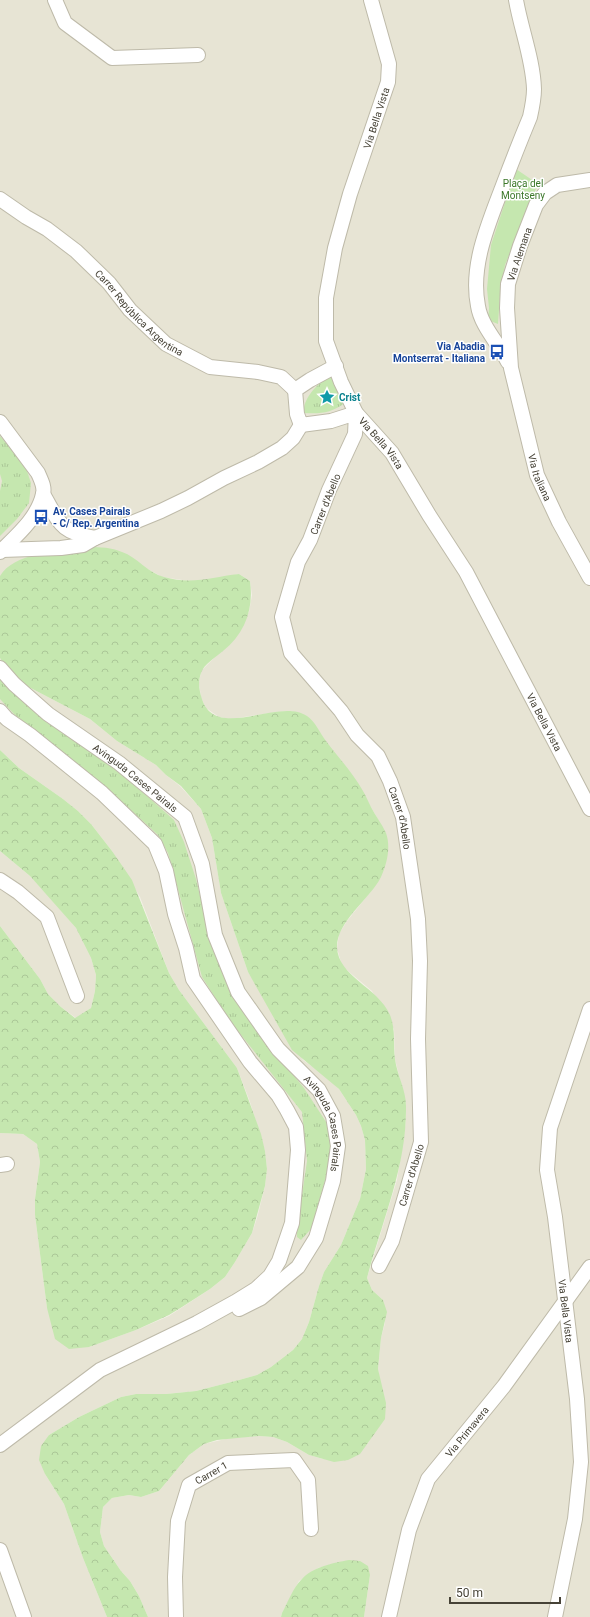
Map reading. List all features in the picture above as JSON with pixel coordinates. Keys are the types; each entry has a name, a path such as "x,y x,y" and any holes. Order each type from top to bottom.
{"street":[{"path":"55,0 65,23 112,58 198,55"},
{"name":"Via Bella Vista","path":"371,0 389,64 388,82 350,194 333,255 326,298 326,341 341,382 356,413 392,453 429,515 466,572 590,809"},
{"path":"511,368 483,321 478,307 476,290 478,264 486,229 530,117 533,104 534,89 531,69 516,0"},
{"name":"Via Alemana","path":"511,368 507,308 508,284 520,246 536,205 545,193 557,185 590,180"},
{"name":"Carrer República Argentina","path":"0,199 47,229 76,251 109,283 130,310 166,344 210,367 258,372 281,377 295,390"},
{"path":"301,425 297,414 295,390 336,366"},
{"name":"Via Italiana","path":"511,368 537,475 559,522 590,578"},
{"path":"301,425 331,421 356,413"},
{"name":"Carrer d'Abello","path":"356,413 355,434 329,490 310,540 298,562 282,617 291,653 340,711 357,735 378,756 390,781 403,817 418,919 420,961 418,1039 422,1142 403,1199 392,1241 379,1266"},
{"path":"0,422 38,473 42,482 43,494 60,524 69,532 95,538"},
{"path":"1,551 61,548 83,545 95,538 168,508 258,462 282,448 293,438 301,425"},
{"path":"1,551 27,526 43,494"},
{"name":"Avinguda Cases Pairals","path":"0,668 14,684 48,714 119,763 185,817 202,864 215,935 238,992 278,1049 319,1090 333,1116 338,1146 333,1181 316,1238 298,1267 261,1298 229,1315 197,1323"},
{"path":"0,711 102,793 155,844 166,871 175,914 186,948 193,979 250,1062 278,1095 296,1127 298,1150 292,1223 279,1260 270,1276 256,1289 197,1323 100,1370 0,1445"},
{"path":"0,880 18,892 47,917 76,996"},
{"name":"Via Bella Vista","path":"555,1617 575,1519 581,1462 577,1399 555,1217 547,1170 550,1128 590,1009"},
{"name":"Via Primavera","path":"389,1617 409,1530 428,1479 504,1386 590,1266"},
{"name":"Carrer 1","path":"176,1617 175,1577 178,1522 189,1485 228,1463 294,1460 308,1480 312,1529"},
{"path":"0,1550 24,1617"}],"shaded area":[{"path":"0,0 590,0 590,1617 364,1617 370,1575 339,1562 318,1568 299,1581 281,1617 148,1617 139,1596 130,1581 121,1571 104,1546 100,1532 103,1507 112,1498 129,1495 141,1497 159,1491 189,1455 204,1444 230,1438 259,1436 273,1437 287,1442 309,1455 323,1459 368,1443 376,1430 380,1382 378,1369 381,1338 385,1323 383,1300 372,1290 367,1278 397,1180 406,1121 406,1104 395,1059 394,1029 372,991 342,966 337,948 339,934 347,921 372,890 386,834 371,807 316,727 292,711 231,719 219,717 206,708 201,697 199,683 201,671 213,659 249,612 252,595 250,581 239,574 204,581 189,581 162,577 148,569 0,576"},
{"path":"0,658 8,671 23,684 90,719 117,741 156,765 180,786 201,809 212,838 221,893 248,972 303,1060 327,1077 339,1089 356,1115 365,1140 366,1169 360,1199 341,1245 324,1272 309,1322 302,1339 293,1350 271,1367 257,1375 239,1380 196,1391 166,1394 136,1394 121,1397 79,1417 49,1435 45,1474 64,1504 83,1558 107,1617 0,1617 0,1133 23,1134 37,1144 40,1162 35,1199 35,1215 47,1308 89,1347 169,1316 210,1289 225,1277 252,1233 257,1218 265,1186 267,1169 265,1151 250,1102 237,1068 179,990 169,973 140,897 112,851 91,824 78,811 19,768 0,750"},
{"path":"0,851 30,876 76,928 91,958 96,975 95,991 91,1008 76,1018 61,1007 48,994 40,979 0,926"}],"green space":[{"name":"Plaça del Montseny","path":"516,169 538,184 505,265 500,295 498,324 488,320 489,308 487,289 491,245"},
{"path":"331,376 345,403 326,412 304,413 308,396 321,382"},
{"path":"0,436 25,465 31,483 29,503 17,519 0,536 0,491 2,481 0,474"},
{"path":"79,547 100,547 117,550 133,557 158,575 174,579 202,580 239,574 250,581 251,601 246,620 231,644 207,664 203,670 199,683 201,696 209,711 220,717 234,718 280,711 295,712 310,718 355,778 386,833 388,844 387,861 381,877 342,928 338,937 337,947 339,957 344,966 377,997 390,1015 393,1026 396,1065 406,1100 405,1128 398,1172 367,1278 372,1290 383,1300 387,1312 381,1338 378,1369 386,1403 385,1419 360,1454 348,1460 334,1462 309,1455 287,1442 273,1437 259,1436 217,1440 204,1444 189,1455 159,1491 141,1497 129,1495 112,1498 103,1507 100,1532 104,1546 121,1571 130,1581 139,1596 148,1617 107,1617 83,1558 64,1504 45,1474 39,1460 41,1446 49,1435 79,1417 121,1397 136,1394 166,1394 196,1391 239,1380 257,1375 271,1367 293,1350 302,1339 309,1322 324,1272 341,1245 360,1199 366,1169 365,1140 356,1115 339,1089 292,1050 248,972 221,893 212,838 201,809 181,786 166,775 156,765 117,741 90,719 23,684 8,671 0,658 0,576 6,568 25,558 47,552"},
{"path":"0,678 22,701 46,722 102,759 174,820 184,842 196,879 209,933 227,984 238,1004 274,1056 290,1071 304,1088 332,1131 331,1160 311,1229 301,1240 297,1237 297,1229 307,1161 302,1112 230,1021 202,977 168,853 158,835 122,802 14,714 0,699"},
{"path":"0,750 19,768 78,811 91,824 132,880 169,973 179,990 237,1068 261,1134 265,1151 267,1169 265,1186 252,1233 225,1277 210,1289 169,1315 136,1330 89,1347 69,1349 55,1339 47,1308 35,1215 35,1199 40,1162 37,1144 23,1134 0,1133 0,926 40,979 48,994 75,1018 91,1008 95,991 96,975 91,958 76,928 30,876 0,851"},
{"path":"349,1560 360,1561 368,1566 370,1575 364,1617 281,1617 293,1591 298,1583 306,1576 323,1566"}],"place":[{"name":"Via Abadia Montserrat - Italiana","path":"497,352"},
{"name":"Crist","path":"327,397"},
{"name":"Av. Cases Pairals - C/ Rep. Argentina","path":"41,517"}]}
